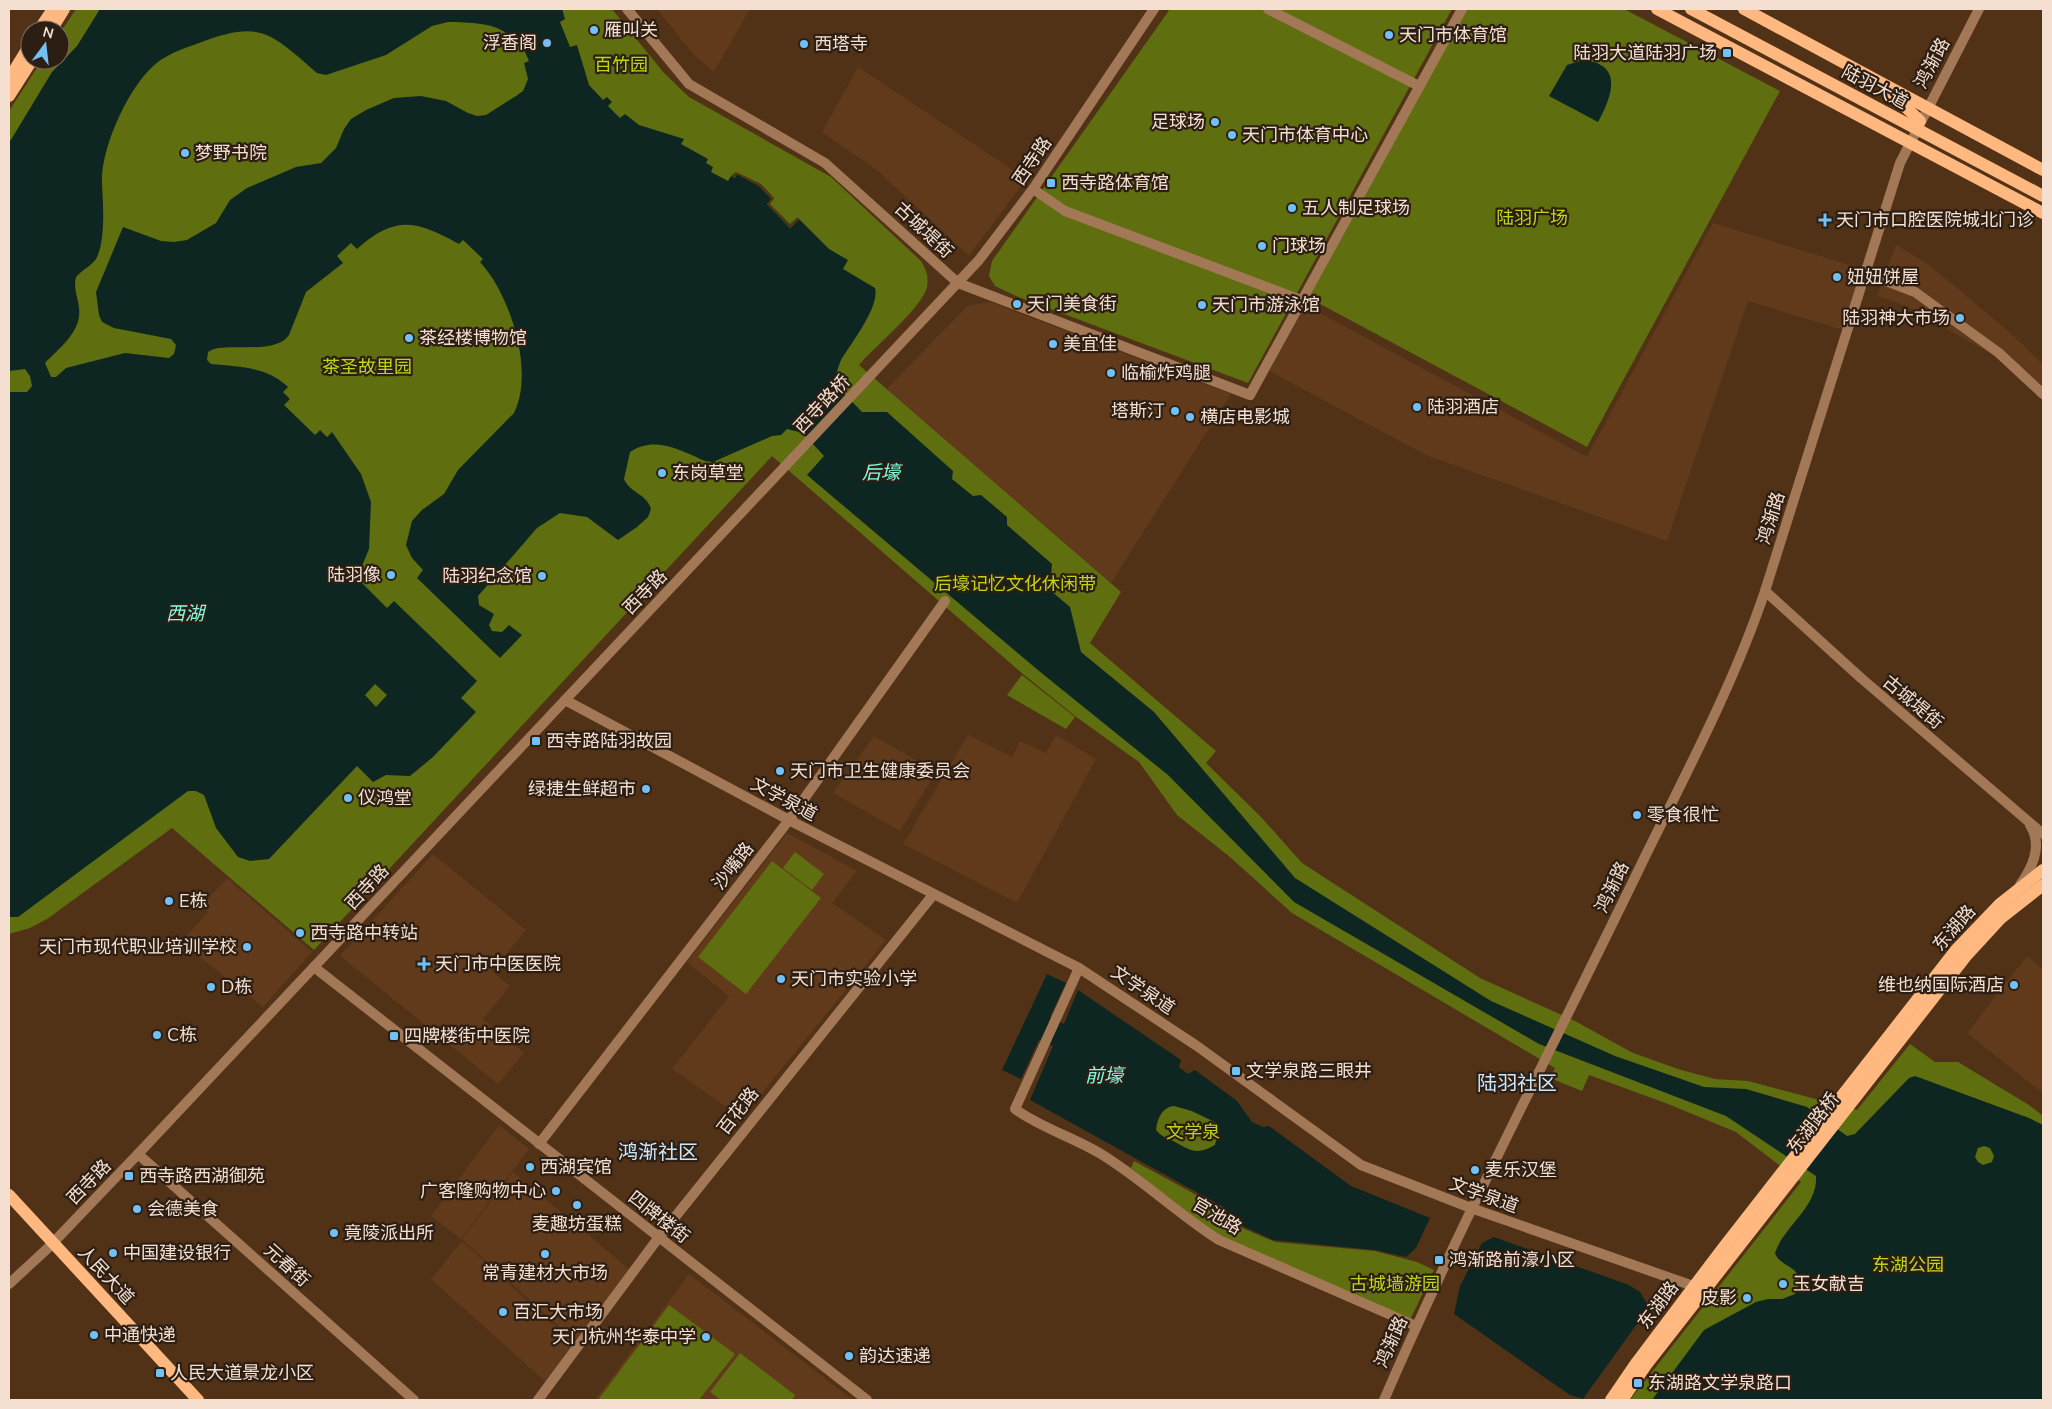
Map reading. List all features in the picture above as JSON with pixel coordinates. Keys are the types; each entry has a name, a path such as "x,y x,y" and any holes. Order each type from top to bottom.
{"main road":[{"path":"46,20 53,9"},
{"path":"57,20 64,9"},
{"path":"1657,9 2043,213"},
{"name":"陆羽大道","path":"1691,9 2043,187"},
{"name":"陆羽大道","path":"1709,9 2043,196"},
{"path":"1744,9 2043,170"},
{"path":"9,79 20,61"},
{"path":"9,96 26,70"},
{"path":"1882,84 1918,125"},
{"path":"1877,125 1918,125"},
{"name":"东湖路","path":"1906,1024 1970,933 2016,890 2043,870"},
{"name":"东湖路","path":"1906,1024 1990,929 2043,884"},
{"name":"东湖路桥","path":"1739,1236 1906,1024"},
{"name":"人民大道","path":"9,1195 51,1245 191,1400"},
{"name":"人民大道","path":"9,1204 51,1245 198,1400"},
{"name":"东湖路","path":"1612,1400 1739,1236"},
{"name":"东湖路","path":"1622,1400 1700,1288"}],"street":[{"name":"古城堤街","path":"628,9 689,84 825,163 958,283 1250,395 1301,300"},
{"name":"西寺路","path":"922,320 989,248 1033,189 1154,9"},
{"path":"1268,9 1419,86"},
{"path":"1033,189 1065,212 1301,300 1462,9"},
{"name":"鸿渐路","path":"1384,1400 1471,1208 1564,1025 1742,656 1765,591 1900,162 1979,9"},
{"path":"1865,273 1915,292 1999,353 2043,394"},
{"name":"西寺路桥","path":"745,509 922,320"},
{"name":"西寺路","path":"9,1284 51,1245 138,1154 745,509"},
{"name":"古城堤街","path":"1765,591 1860,678 2043,834"},
{"name":"沙嘴路","path":"539,1144 788,820 945,602"},
{"name":"文学泉道","path":"565,700 788,820 1079,968 1197,1046 1360,1165 1471,1208 1700,1288"},
{"path":"2016,890 2031,868 2037,846 2034,832 2025,818"},
{"name":"百花路","path":"538,1400 659,1237 933,895"},
{"name":"四牌楼街","path":"314,967 867,1400"},
{"name":"官池路","path":"1079,968 1015,1109 1030,1120 1081,1142 1102,1155 1219,1240 1416,1326"},
{"name":"元春街","path":"138,1154 414,1400"}],"shaded area":[{"path":"657,9 750,9 714,72 694,55"},
{"path":"858,67 1026,179 969,256 877,170 822,132"},
{"path":"1713,223 1862,269 1843,330 1748,301 1667,541 1426,455 1269,371 1305,305 1587,457"},
{"name":"陆羽神大市场","path":"1896,245 1928,264 2008,331 2043,364 2043,400 1993,355 1904,305 1877,296"},
{"path":"990,302 1231,394 1111,583 887,389 967,306"},
{"path":"968,735 1012,757 1020,741 1046,753 1056,735 1096,759 1017,903 903,844"},
{"path":"874,736 936,772 900,831 833,793"},
{"name":"天门市实验小学","path":"787,833 857,871 832,903 886,940 742,1118 672,1069 729,996 687,962"},
{"name":"天门市中医医院","path":"433,854 526,930 492,971 510,986 483,1019 524,1053 498,1084 340,956"},
{"name":"天门市现代职业培训学校","path":"227,878 312,952 263,1007 181,942 208,912 201,906"},
{"path":"2027,956 2043,969 2043,1093 1967,1033"},
{"path":"499,1125 529,1149 461,1239 431,1216"},
{"name":"常青建材大市场","path":"513,1172 629,1269 576,1342 462,1239"},
{"name":"百汇大市场","path":"462,1241 575,1344 547,1383 431,1279"},
{"name":"天门杭州华泰中学","path":"689,1274 853,1400 595,1400"}],"green space":[{"name":"茶圣故里园","path":"76,9 612,9 664,73 689,97 831,177 921,261 926,270 928,280 924,295 908,316 859,365 1121,592 1090,643 1216,751 1206,763 1261,817 1302,863 1480,978 1575,1021 1633,1053 1678,1069 1715,1079 1748,1081 1857,1110 1910,1044 1935,1062 1958,1062 2029,1105 2043,1116 2043,1400 1630,1400 1801,1182 1736,1132 1668,1104 1589,1075 1582,1091 1550,1078 1555,1068 1292,913 1230,857 1177,815 1139,762 1075,716 1023,674 772,456 314,950 172,828 47,919 30,928 9,934 9,111 36,70 70,70 69,20"},
{"name":"天门市体育中心","path":"1170,9 1452,9 1248,383 1016,296 995,286 989,276 992,261"},
{"name":"陆羽广场","path":"1467,9 1624,9 1780,91 1587,447 1309,298"},
{"path":"1022,675 1075,717 1066,729 1007,695"},
{"path":"795,852 824,874 812,890 783,868"},
{"path":"772,861 821,898 746,994 698,957"},
{"name":"文学泉","path":"1170,1106 1181,1106 1215,1122 1219,1132 1215,1145 1202,1151 1193,1151 1160,1134 1156,1130 1158,1119 1164,1110"},
{"name":"古城墙游园","path":"1134,1161 1226,1211 1226,1221 1275,1242 1375,1251 1417,1262 1434,1270 1410,1320 1217,1235 1131,1168"},
{"path":"669,1305 735,1354 699,1400 598,1400"},
{"path":"740,1353 795,1395 792,1400 721,1400 710,1392"}],"water":[{"name":"西湖","path":"100,9 562,9 565,19 560,22 570,47 577,45 589,85 603,100 607,97 612,102 608,106 620,118 625,114 639,125 684,139 681,144 708,159 706,163 713,167 711,172 728,181 731,176 735,178 737,174 759,186 772,199 767,204 790,228 799,219 829,249 848,260 843,269 875,288 873,305 869,315 841,360 833,382 862,412 887,412 953,471 952,479 973,496 981,495 1007,517 1007,525 1052,564 1050,590 1070,607 1081,652 1154,712 1295,878 1491,1001 1615,1056 1704,1087 1746,1089 1807,1107 1847,1136 1855,1134 1909,1078 1915,1076 2029,1118 2043,1125 2043,1400 1652,1400 1704,1330 1756,1302 1768,1299 1782,1299 1795,1294 1799,1285 1797,1273 1782,1262 1775,1253 1779,1243 1812,1197 1816,1176 1726,1116 1539,1044 1294,902 1168,775 1039,671 807,475 824,456 803,433 787,429 781,435 772,436 713,462 703,460 678,449 654,444 646,445 630,452 624,479 649,504 651,509 648,517 618,540 587,517 560,513 537,528 478,596 479,605 494,614 489,625 492,631 502,632 509,625 522,635 500,658 417,578 423,570 412,558 406,545 412,521 422,510 444,494 458,470 514,413 520,396 522,376 520,355 509,313 501,293 480,262 483,259 463,240 459,244 418,226 395,226 383,230 357,249 351,243 337,256 343,263 306,292 289,335 282,342 260,347 224,347 215,349 208,352 207,360 211,364 261,371 280,380 288,387 283,392 290,399 284,405 315,435 320,430 327,437 332,432 361,474 371,502 369,549 357,578 387,608 394,601 477,681 461,698 476,712 433,757 410,776 386,775 373,782 357,766 269,859 250,861 238,857 216,828 204,795 196,791 188,791 18,917 9,917 9,392 27,392 32,386 30,376 25,369 9,371 9,143 52,72 54,70 70,70 70,53 77,46","holes":["448,22 477,23 496,27 511,37 516,45 521,43 529,61 524,63 528,79 523,91 486,115 477,116 446,101 421,96 394,98 366,110 351,119 344,129 336,148 321,163 296,167 247,188 230,200 216,223 187,240 161,241 123,227 96,292 99,315 102,322 114,328 171,339 176,345 174,354 169,358 125,353 66,368 56,377 51,377 45,363 63,345 77,325 79,308 75,285 76,277 96,259 99,251 103,222 103,169 111,135 127,100 147,72 158,62 178,51 220,36 251,31 264,34 276,40 317,73 326,75 386,55 432,26","375,684 387,695 376,707 365,695","1984,1146 1990,1148 1994,1156 1992,1162 1983,1165 1975,1157 1978,1148"]},
{"path":"1583,60 1596,63 1605,68 1610,75 1610,93 1598,122 1549,96 1567,65"},
{"name":"前壕","path":"1047,974 1066,983 1050,1017 1064,1024 1078,990 1181,1060 1179,1067 1188,1074 1195,1070 1237,1101 1252,1122 1263,1127 1269,1126 1351,1186 1430,1218 1416,1248 1406,1257 1375,1250 1273,1240 1227,1219 1227,1209 1030,1100 1053,1046 1039,1040 1021,1079 1002,1070","holes":["1174,1106 1192,1111 1215,1122 1219,1132 1215,1145 1203,1150 1193,1150 1164,1137 1156,1130 1159,1118 1166,1109"]},
{"path":"1494,1237 1629,1285 1640,1292 1649,1307 1583,1399 1570,1395 1454,1314 1460,1286 1482,1243"}],"pier":[{"path":"736,172 761,184 774,198 770,204 790,224 798,217 799,219 790,228 767,204 771,199 759,186 737,174 735,178 731,176"}],"place":[{"name":"雁叫关","path":"594,30"},
{"name":"天门市体育馆","path":"1389,35"},
{"name":"浮香阁","path":"547,43"},
{"name":"西塔寺","path":"804,44"},
{"name":"陆羽大道陆羽广场","path":"1727,53"},
{"name":"足球场","path":"1215,122"},
{"name":"天门市体育中心","path":"1232,135"},
{"name":"梦野书院","path":"185,153"},
{"name":"西寺路体育馆","path":"1051,183"},
{"name":"五人制足球场","path":"1292,208"},
{"name":"天门市口腔医院城北门诊","path":"1825,220"},
{"name":"门球场","path":"1262,246"},
{"name":"妞妞饼屋","path":"1837,277"},
{"name":"天门美食街","path":"1017,304"},
{"name":"天门市游泳馆","path":"1202,305"},
{"name":"陆羽神大市场","path":"1960,318"},
{"name":"茶经楼博物馆","path":"409,338"},
{"name":"美宜佳","path":"1053,344"},
{"name":"临榆炸鸡腿","path":"1111,373"},
{"name":"陆羽酒店","path":"1417,407"},
{"name":"塔斯汀","path":"1175,411"},
{"name":"横店电影城","path":"1190,417"},
{"name":"东岗草堂","path":"662,473"},
{"name":"陆羽像","path":"391,575"},
{"name":"陆羽纪念馆","path":"542,576"},
{"name":"西寺路陆羽故园","path":"536,741"},
{"name":"天门市卫生健康委员会","path":"780,771"},
{"name":"绿捷生鲜超市","path":"646,789"},
{"name":"仪鸿堂","path":"348,798"},
{"name":"零食很忙","path":"1637,815"},
{"name":"E栋","path":"169,901"},
{"name":"西寺路中转站","path":"300,933"},
{"name":"天门市现代职业培训学校","path":"247,947"},
{"name":"天门市中医医院","path":"424,964"},
{"name":"天门市实验小学","path":"781,979"},
{"name":"维也纳国际酒店","path":"2014,985"},
{"name":"D栋","path":"211,987"},
{"name":"C栋","path":"157,1035"},
{"name":"四牌楼街中医院","path":"394,1036"},
{"name":"文学泉路三眼井","path":"1236,1071"},
{"name":"西湖宾馆","path":"530,1167"},
{"name":"麦乐汉堡","path":"1475,1170"},
{"name":"西寺路西湖御苑","path":"129,1176"},
{"name":"广客隆购物中心","path":"556,1191"},
{"name":"麦趣坊蛋糕","path":"577,1205"},
{"name":"会德美食","path":"137,1209"},
{"name":"竟陵派出所","path":"334,1233"},
{"name":"中国建设银行","path":"113,1253"},
{"name":"常青建材大市场","path":"545,1254"},
{"name":"鸿渐路前濠小区","path":"1439,1260"},
{"name":"玉女献吉","path":"1783,1284"},
{"name":"皮影","path":"1747,1298"},
{"name":"百汇大市场","path":"503,1312"},
{"name":"中通快递","path":"94,1335"},
{"name":"天门杭州华泰中学","path":"706,1337"},
{"name":"韵达速递","path":"849,1356"},
{"name":"人民大道景龙小区","path":"160,1373"},
{"name":"东湖路文学泉路口","path":"1638,1383"}],"district":[{"name":"陆羽社区","path":"1517,1083"},
{"name":"鸿渐社区","path":"658,1152"}],"park label":[{"name":"百竹园","path":"621,65"},
{"name":"后壕记忆文化休闲带","path":"1015,584"},
{"name":"东湖公园","path":"1908,1265"}],"water label":[{"name":"后壕","path":"881,473"}]}
